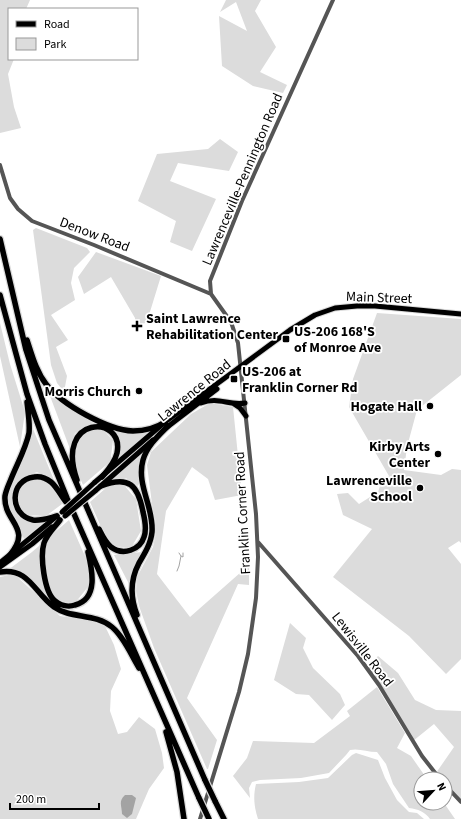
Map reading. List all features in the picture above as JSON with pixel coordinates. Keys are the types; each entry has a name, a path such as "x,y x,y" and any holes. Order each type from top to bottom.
{"highway":[{"path":"0,239 32,373 57,442 205,780 224,819"},
{"path":"0,295 26,390 45,444 154,696"},
{"path":"16,306 36,368 48,386 63,401 85,414 113,427 126,430 146,430 167,424"},
{"path":"10,555 18,545 19,533 7,509 5,496 29,433 26,390"},
{"path":"161,679 135,610 131,590 133,576 147,549 152,530 150,512 141,480 142,461 150,444 167,424"},
{"path":"82,498 74,468 73,451 77,437 82,431 90,427 98,426 106,429 112,434 116,441 117,448 115,457 102,477"},
{"path":"61,516 45,520 35,520 23,516 17,508 15,502 15,493 18,486 28,478 36,476 44,478 54,485 74,514"},
{"path":"87,511 106,541 114,549 122,551 130,550 137,547 142,542 146,530 145,521 139,496 135,489 122,481 101,486"},
{"path":"61,516 46,540 42,558 50,595 58,603 67,606 75,606 83,601 88,595 92,586 91,562 79,525"},
{"path":"0,572 14,572 25,578 56,609 65,613 96,618 111,626 122,639 154,696 209,819"},
{"path":"158,704 176,767 184,819"}],"main road":[{"name":"Main Street","path":"242,367 304,320 330,309 348,306 375,306 461,314"},
{"name":"Lawrence Road","path":"0,563 96,491 167,424 198,404 242,367"},
{"name":"Lawrence Road","path":"0,567 32,544 94,483 167,424 242,367"},
{"path":"198,404 218,400 233,404 240,408 246,416"},
{"path":"233,404 245,403"}],"street":[{"name":"Lawrenceville-Pennington Road","path":"212,294 210,286 211,277 242,200 333,0"},
{"name":"Denow Road","path":"0,165 8,192 14,204 22,214 32,221 94,244 212,294"},
{"path":"212,294 235,330 242,367"},
{"name":"Franklin Corner Road","path":"200,819 236,700 248,654 256,598 257,542 242,367"},
{"name":"Lewisville Road","path":"257,542 358,656 378,684 422,756 434,771"},
{"path":"453,794 461,802"}],"green space":[{"path":"0,0 30,0 26,8 8,8 8,60 14,60 8,74 14,107 21,128 0,133"},
{"path":"226,0 261,0 255,11 276,47 260,72 287,85 283,93 253,86 222,66 219,16 247,31 236,2 220,12"},
{"path":"220,139 238,152 229,171 178,163 170,181 216,199 192,251 170,242 176,221 138,201 157,154 208,149"},
{"path":"36,228 87,248 90,252 74,268 71,283 75,300 51,315 68,340 56,347 67,376 64,392 57,383 51,365 33,230"},
{"path":"96,252 161,276 149,315 149,320 135,330 135,318 111,277 84,294 78,277"},
{"name":"Lawrenceville School","path":"377,313 461,319 461,375 417,410 407,447 404,470 441,475 452,469 461,470 461,543 459,541 448,548 461,564 461,659 446,674 409,636 333,577 372,529 343,515 337,494 348,493 359,504 378,492 381,483 389,476 349,407 353,379"},
{"path":"0,323 10,364 25,412 20,447 0,356"},
{"path":"50,396 93,423 75,433 70,449"},
{"path":"210,403 233,407 242,495 215,500 208,479 192,467 166,511 157,574 190,617 249,565 249,585 238,584 187,698 217,740 207,769 154,648 139,606 136,591 137,577 153,547 156,533 156,523 147,465 151,452 191,414"},
{"path":"111,427 149,432 117,460 120,443"},
{"path":"92,428 103,430 113,440 112,460 83,485 74,464 76,441"},
{"path":"33,429 54,480 37,472 23,477 13,488 12,500 18,515 26,520 43,523 24,539 8,506 8,494 22,461"},
{"path":"143,451 138,465 140,481 138,486 126,478 113,478"},
{"path":"31,480 45,481 57,494 58,493 62,504 46,516 25,515 16,501 20,487"},
{"path":"123,484 136,499 141,531 131,548 113,546 108,543 90,502 107,487"},
{"path":"69,520 88,563 88,587 75,603 64,602 42,593 23,574 8,570 32,552"},
{"path":"142,552 135,566 129,584 114,555"},
{"path":"14,574 60,616 87,620 105,626 114,645 121,669 111,691 110,711 118,734 127,732 139,717 155,729 162,753 164,768 149,789 136,819 0,819 0,577"},
{"path":"290,623 306,638 303,648 313,668 340,694 345,705 332,720 309,695 296,694 274,680"},
{"path":"378,656 398,673 415,700 436,710 461,711 461,801 453,792 453,771 437,771 454,747 434,724 413,741 368,668"},
{"path":"377,687 405,733 397,748 411,756 421,771 413,771 413,809 409,808 393,784 386,764 377,752 357,749 350,750 329,773 301,778 260,780 252,782 249,788 250,798 233,776 247,758 253,741 314,743 350,716 347,711"},
{"path":"356,753 378,760 385,778 397,800 409,812 417,813 424,819 258,819 254,802 256,784 299,782 328,778"},
{"path":"421,811 450,811 455,819 430,819"}],"shaded area":[{"path":"125,795 132,795 136,798 132,814 127,818 122,814 121,804"}],"waterway":[{"path":"177,571 181,556 179,553"},
{"path":"181,556 183,557 183,553"}],"place":[{"name":"Saint Lawrence Rehabilitation Center","path":"137,326"},
{"name":"US-206 168'S of Monroe Ave","path":"286,339"},
{"name":"US-206 at Franklin Corner Rd","path":"234,379"},
{"name":"Morris Church","path":"139,391"},
{"name":"Hogate Hall","path":"430,406"},
{"name":"Kirby Arts Center","path":"438,454"},
{"name":"Lawrenceville School","path":"420,488"}]}
